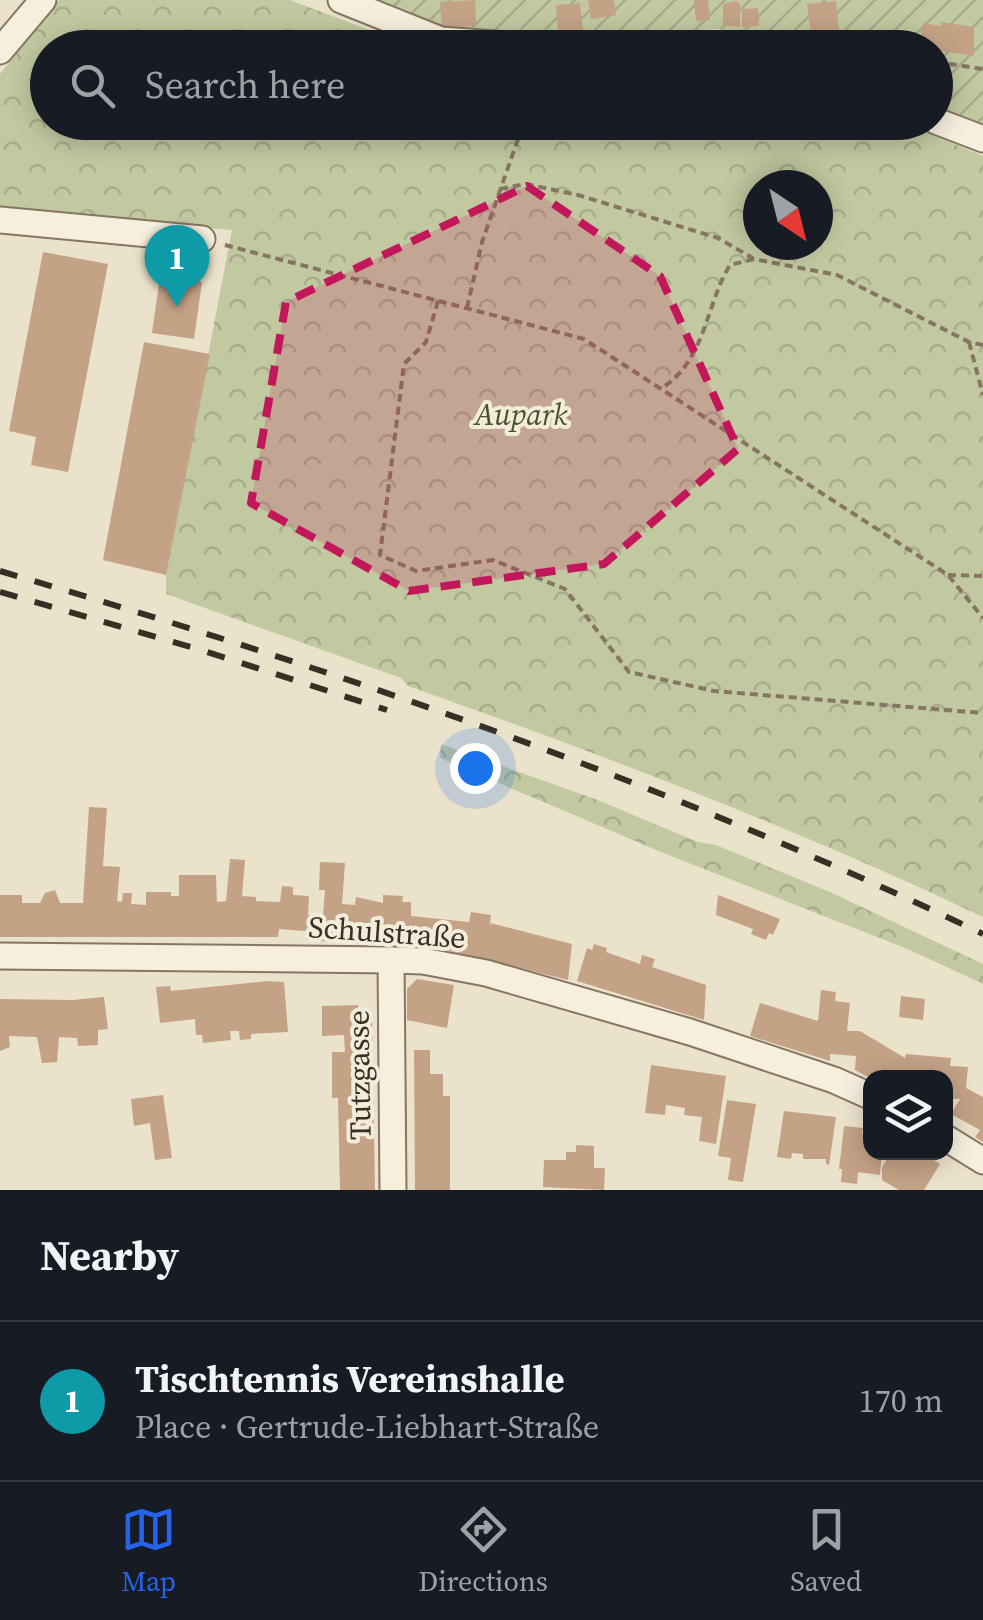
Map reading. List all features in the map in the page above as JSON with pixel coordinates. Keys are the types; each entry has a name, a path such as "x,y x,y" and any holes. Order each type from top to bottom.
{"street":[{"path":"0,50 43,0"},
{"path":"341,0 416,30"},
{"path":"953,127 983,139"},
{"path":"0,220 202,239"},
{"name":"Schulstraße","path":"0,956 424,961 486,972 690,1032 863,1093"},
{"name":"Tutzgasse","path":"391,960 393,1190"},
{"path":"953,1142 983,1160"}],"path":[{"path":"953,65 983,69"},
{"path":"467,308 482,242 518,140"},
{"path":"500,189 526,184 578,194 718,238 743,253"},
{"path":"202,239 584,339 948,575 983,618"},
{"path":"663,387 674,380 702,340 708,309 730,264 749,260"},
{"path":"759,260 837,275 969,342 983,345"},
{"path":"438,301 426,342 404,364 380,555 416,571 493,560 565,589 629,672 714,691 983,712"},
{"path":"969,342 983,394"},
{"path":"948,575 983,576"}],"highlighted area":[{"path":"527,186 660,276 738,449 604,564 409,591 251,503 286,302"}],"green space":[{"name":"Aupark","path":"59,0 290,0 370,30 35,30"},
{"path":"375,0 983,0 983,125 953,114 953,30 453,30 400,16"},
{"name":"Aupark","path":"30,36 30,140 945,140 983,156 983,917 698,794 408,686 401,678 166,594 166,575 232,230 0,208 0,74"},
{"path":"441,744 595,799 698,842 716,845 832,893 983,964 983,984 910,950 661,852 440,758"}],"building":[{"path":"475,0 476,26 442,28 440,2"},
{"path":"588,0 614,0 616,15 591,19"},
{"path":"694,0 708,0 710,20 696,21"},
{"path":"836,1 839,30 810,30 807,4"},
{"path":"580,3 583,30 558,30 556,5"},
{"path":"740,3 740,27 723,25 723,4"},
{"path":"758,8 759,26 742,27 742,9"},
{"path":"941,22 974,27 974,56 953,53 953,30 922,30 923,23 941,26"},
{"path":"43,252 108,264 68,472 31,465 36,437 9,431"},
{"path":"160,276 202,282 194,339 152,333"},
{"path":"144,342 210,354 166,575 103,560"},
{"path":"89,807 107,808 103,866 120,867 117,901 122,902 123,893 132,893 131,904 146,905 146,892 171,892 171,896 179,896 179,875 216,875 217,902 226,901 230,859 245,860 242,896 280,902 282,886 293,887 293,895 309,896 308,915 323,916 325,890 319,890 320,862 345,863 342,904 355,905 356,897 383,903 383,895 403,896 402,902 411,902 411,916 469,922 471,912 491,915 490,923 572,944 568,980 447,950 306,940 306,931 279,929 278,937 0,937 0,895 22,895 22,903 40,903 45,893 55,890 60,903 83,903"},
{"path":"718,895 780,919 773,935 769,933 766,940 751,934 753,929 716,915"},
{"path":"594,944 640,964 642,955 655,959 652,967 706,985 704,1020 577,981 587,948 592,950"},
{"path":"417,979 454,985 447,1028 407,1020 407,989"},
{"path":"284,982 288,1032 251,1034 251,1039 240,1040 239,1031 230,1031 231,1040 203,1043 202,1035 196,1035 195,1019 160,1023 156,987 170,986 171,991"},
{"path":"821,990 836,992 835,1001 850,1003 847,1031 860,1031 905,1058 906,1054 951,1058 950,1066 968,1067 966,1088 983,1097 983,1142 975,1137 980,1130 953,1115 960,1099 953,1099 953,1070 863,1070 863,1074 855,1070 856,1056 830,1054 830,1061 750,1036 760,1003 818,1021"},
{"path":"901,996 925,999 923,1020 899,1017"},
{"path":"104,997 108,1029 98,1030 98,1045 78,1046 77,1038 59,1037 57,1062 42,1063 37,1037 9,1036 10,1047 0,1051 0,999"},
{"path":"358,1005 359,1013 372,1013 375,1190 340,1190 338,1098 332,1098 332,1052 345,1052 344,1035 322,1036 322,1006"},
{"path":"414,1050 430,1050 430,1074 443,1074 443,1096 450,1096 450,1190 415,1190"},
{"path":"651,1065 726,1076 716,1144 699,1141 702,1117 684,1115 685,1108 666,1105 665,1115 645,1113"},
{"path":"163,1095 172,1158 155,1160 150,1123 134,1126 131,1099"},
{"path":"727,1100 756,1104 743,1182 728,1180 731,1158 718,1156"},
{"path":"784,1111 836,1117 829,1165 826,1159 803,1159 803,1154 792,1153 791,1159 777,1157"},
{"path":"844,1126 863,1128 863,1160 881,1160 880,1175 858,1172 857,1184 841,1182"},
{"path":"576,1145 594,1146 594,1168 605,1168 604,1190 543,1187 544,1160 566,1160 566,1152 576,1152"},
{"path":"886,1160 934,1160 940,1164 924,1190 899,1190 882,1180"}],"railway":[{"path":"0,571 251,648 499,733 744,827 983,934"},
{"path":"0,592 201,650 387,710"}],"place":[{"name":"Tischtennis Vereinshalle","path":"177,307"}]}
